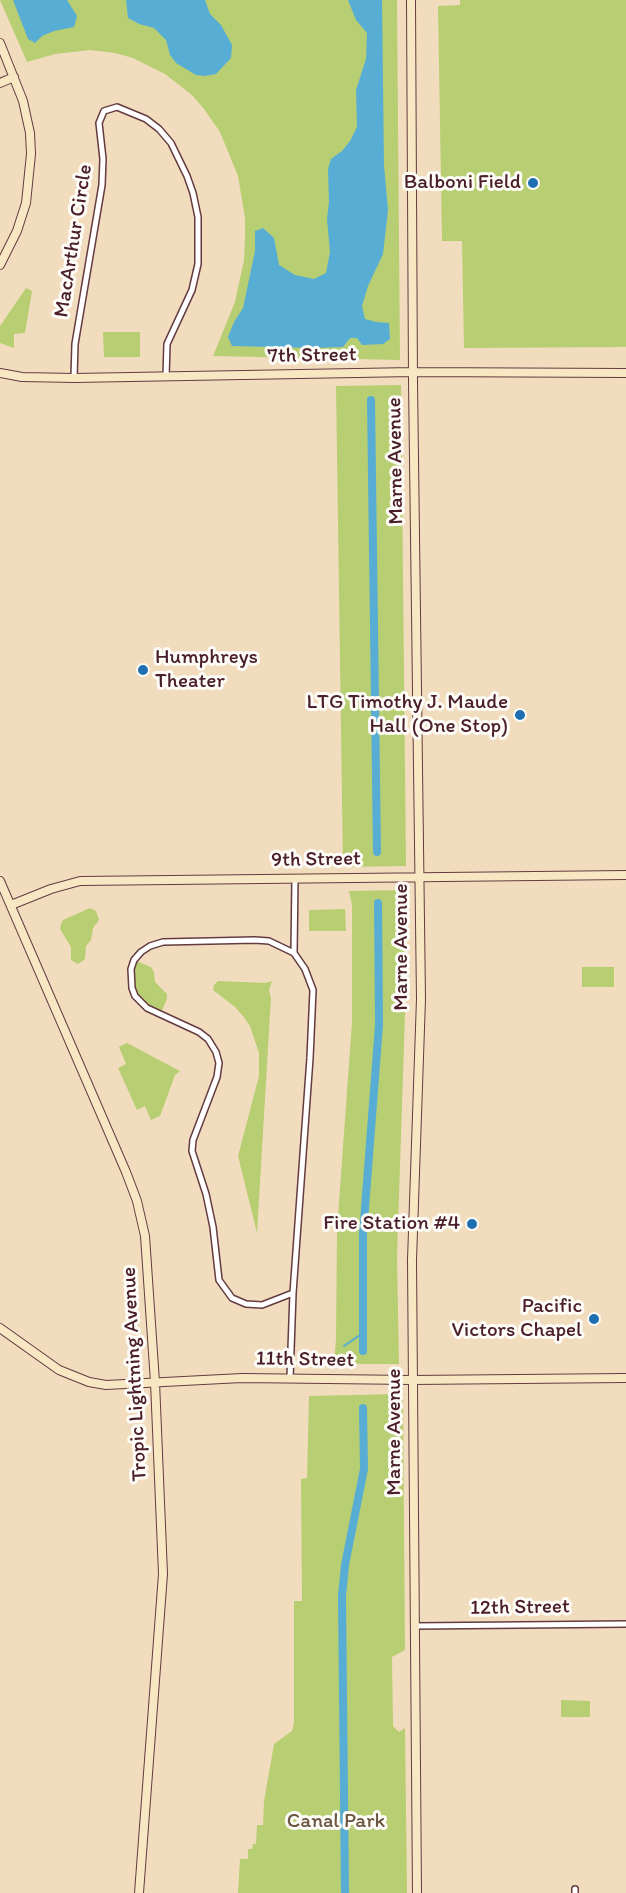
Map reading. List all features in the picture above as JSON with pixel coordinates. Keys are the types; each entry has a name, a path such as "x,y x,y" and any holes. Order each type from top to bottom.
{"street":[{"name":"Marne Avenue","path":"411,0 421,999 412,1209 417,1893"},
{"path":"0,43 27,117 31,154 26,203 0,265"},
{"path":"0,83 14,77"},
{"name":"MacArthur Circle","path":"74,378 74,358 102,185 103,159 99,123 104,111 117,107 146,119 159,129 179,158 195,201 200,243 198,264 192,290 167,344 166,377"},
{"name":"7th Street","path":"0,373 22,377 74,378 413,372 626,373"},
{"name":"9th Street","path":"11,905 51,889 80,881 626,875"},
{"path":"294,953 295,878"},
{"name":"Tropic Lightning Avenue","path":"0,881 137,1201 145,1236 155,1382 163,1574 139,1893"},
{"path":"290,1378 293,1293 313,990 305,969 294,953 269,942 255,940 163,942 150,946 134,960 131,969 132,988 140,1003 199,1032 208,1039 216,1052 219,1063 217,1077 193,1140 192,1151 206,1194 213,1227 219,1280 232,1298 246,1304 262,1305 293,1293"},
{"name":"11th Street","path":"0,1329 72,1377 106,1385 242,1378 412,1380 626,1378"},
{"name":"12th Street","path":"414,1626 626,1624"}],"green space":[{"path":"0,0 397,0 400,360 213,356 235,302 244,260 245,238 245,218 238,176 220,132 192,95 165,74 133,58 90,50 55,54 27,62"},
{"name":"Balboni Field","path":"460,0 626,0 626,347 464,348 462,241 442,241 438,6 460,5"},
{"path":"26,288 32,291 25,333 14,334 14,348 0,343 0,326"},
{"path":"103,332 140,332 140,357 104,357"},
{"path":"401,385 406,866 343,867 336,386"},
{"path":"406,890 406,983 397,1257 399,1364 334,1364 337,1230 352,1022 352,905 349,891"},
{"path":"90,908 96,911 99,920 86,946 85,959 78,964 71,960 71,947 60,929 61,924 63,920"},
{"path":"345,909 346,931 309,931 309,910"},
{"path":"134,960 151,967 155,982 167,994 160,1015 147,1008 132,988"},
{"path":"582,967 614,967 614,987 582,987"},
{"path":"218,981 265,983 272,981 269,990 271,998 257,1233 238,1156 259,1076 259,1053 250,1026 243,1016 213,990"},
{"path":"127,1043 180,1071 175,1075 160,1116 151,1120 145,1106 137,1110 118,1068 126,1064 119,1047"},
{"name":"Canal Park","path":"399,1394 403,1398 405,1650 392,1657 393,1726 399,1732 405,1728 407,1893 238,1893 240,1859 248,1859 248,1849 252,1849 253,1844 256,1844 257,1825 263,1825 264,1801 274,1744 292,1731 294,1723 294,1601 302,1601 301,1479 307,1478 309,1396"},
{"path":"561,1700 590,1701 590,1717 561,1717"}],"water":[{"path":"13,0 67,0 77,16 74,27 54,31 42,36 35,43 28,39"},
{"path":"126,0 205,0 210,14 221,25 232,45 231,58 216,74 196,75 176,63 170,55 166,40 154,28 128,18"},
{"path":"348,0 382,0 384,165 388,210 383,254 368,286 362,306 365,319 389,323 390,339 383,344 362,345 357,338 350,338 343,347 232,346 228,337 243,308 255,251 255,231 263,228 274,238 279,265 295,275 314,279 326,273 330,252 327,219 328,169 331,159 342,151 357,127 356,90 366,59 367,33 356,20"}],"waterway":[{"path":"371,400 377,852"},
{"path":"363,1351 363,1234 379,1025 378,903"},
{"path":"344,1346 363,1333"},
{"path":"345,1893 342,1596 345,1565 364,1469 363,1408"}],"place":[{"name":"Balboni Field","path":"533,183"},
{"name":"Humphreys Theater","path":"143,670"},
{"name":"LTG Timothy J. Maude Hall (One Stop)","path":"520,715"},
{"name":"Fire Station #4","path":"472,1224"},
{"name":"Pacific Victors Chapel","path":"594,1319"}]}
